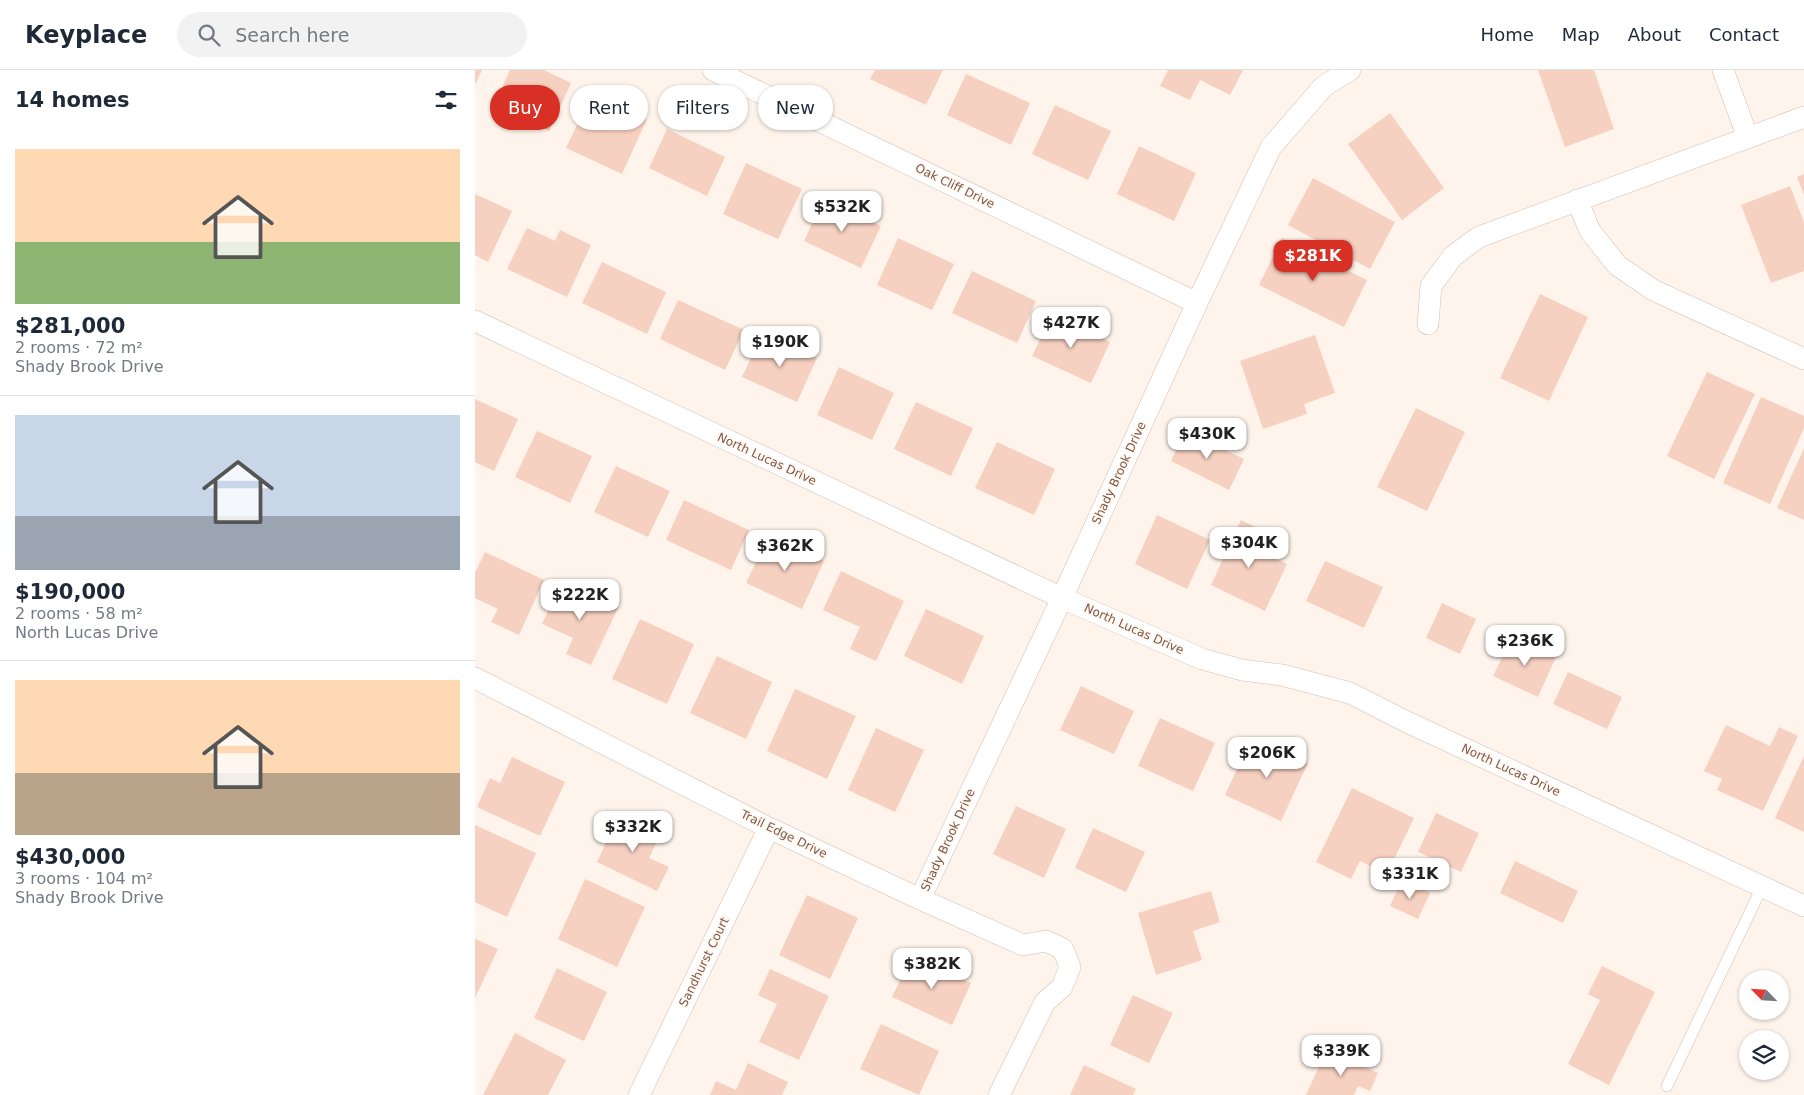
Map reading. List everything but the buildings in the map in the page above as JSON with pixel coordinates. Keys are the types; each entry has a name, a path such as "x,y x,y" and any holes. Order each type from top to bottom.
{"street":[{"name":"Shady Brook Drive","path":"919,899 1062,598 1197,303 1271,147 1324,86 1350,70"},
{"path":"1723,70 1747,138"},
{"name":"Oak Cliff Drive","path":"720,72 1197,303"},
{"path":"1428,324 1431,286 1453,256 1479,237 1804,117"},
{"path":"1577,200 1590,231 1617,265 1653,290 1804,359"},
{"name":"North Lucas Drive","path":"475,321 1062,598 1201,659 1242,670 1282,675 1350,693 1407,722 1804,906"},
{"name":"Trail Edge Drive","path":"476,680 769,828 919,899 1023,945 1046,941 1063,950 1070,967 1062,986 1045,1002 999,1095"},
{"name":"Sandhurst Court","path":"639,1095 769,828"}],"lane":[{"path":"1667,1086 1762,887"}]}
